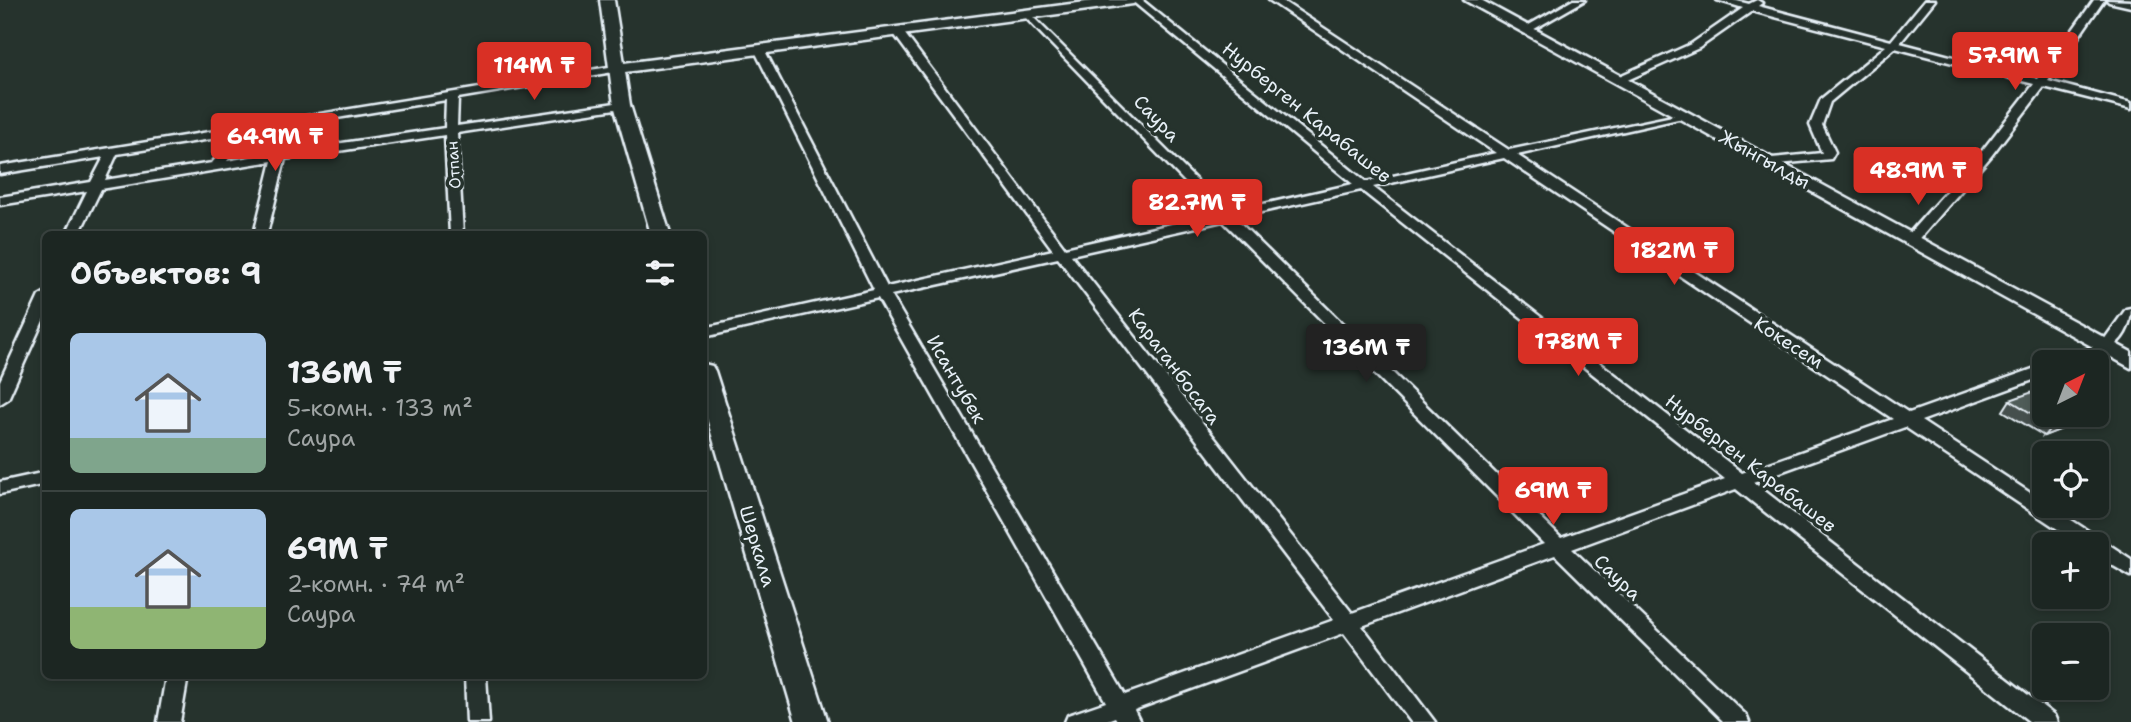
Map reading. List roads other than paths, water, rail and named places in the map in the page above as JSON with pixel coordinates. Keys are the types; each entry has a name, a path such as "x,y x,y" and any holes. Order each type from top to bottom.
{"street":[{"path":"607,0 622,105 660,231"},
{"path":"0,170 615,69 1135,0"},
{"name":"Нурберген Карабашев","path":"1135,0 1362,185 2046,722"},
{"name":"Кокесем","path":"1274,0 2076,532"},
{"name":"Жынгылды","path":"1471,0 1772,162 2131,361"},
{"path":"1525,30 1580,0"},
{"path":"1722,0 1756,4 1894,44 2131,106"},
{"path":"1772,162 1827,156 1829,152 1816,125 1825,101 1894,44 1930,0"},
{"path":"1911,240 1950,198 2043,83 2099,0"},
{"path":"2112,0 2131,4"},
{"path":"1619,80 1695,46 1756,4"},
{"name":"Саура","path":"1027,14 1223,216 1738,722"},
{"name":"Караганбосага","path":"898,32 1061,252 1424,722"},
{"name":"Исантубек","path":"760,51 882,292 1125,714"},
{"name":"Отпан","path":"452,95 451,130 457,231"},
{"path":"0,201 217,165 622,105"},
{"path":"279,156 336,114"},
{"path":"707,331 1683,115"},
{"path":"262,231 287,122"},
{"path":"217,165 242,135"},
{"path":"74,231 113,150"},
{"path":"0,399 42,305"},
{"path":"2098,350 2106,347 2131,312"},
{"path":"1076,722 1125,714 1346,624 2032,374"},
{"name":"Шеркала","path":"707,381 812,722"},
{"path":"0,488 42,479"},
{"name":"Кокесем","path":"2109,554 2131,569"},
{"path":"169,722 176,679"},
{"path":"476,679 478,722"}]}
